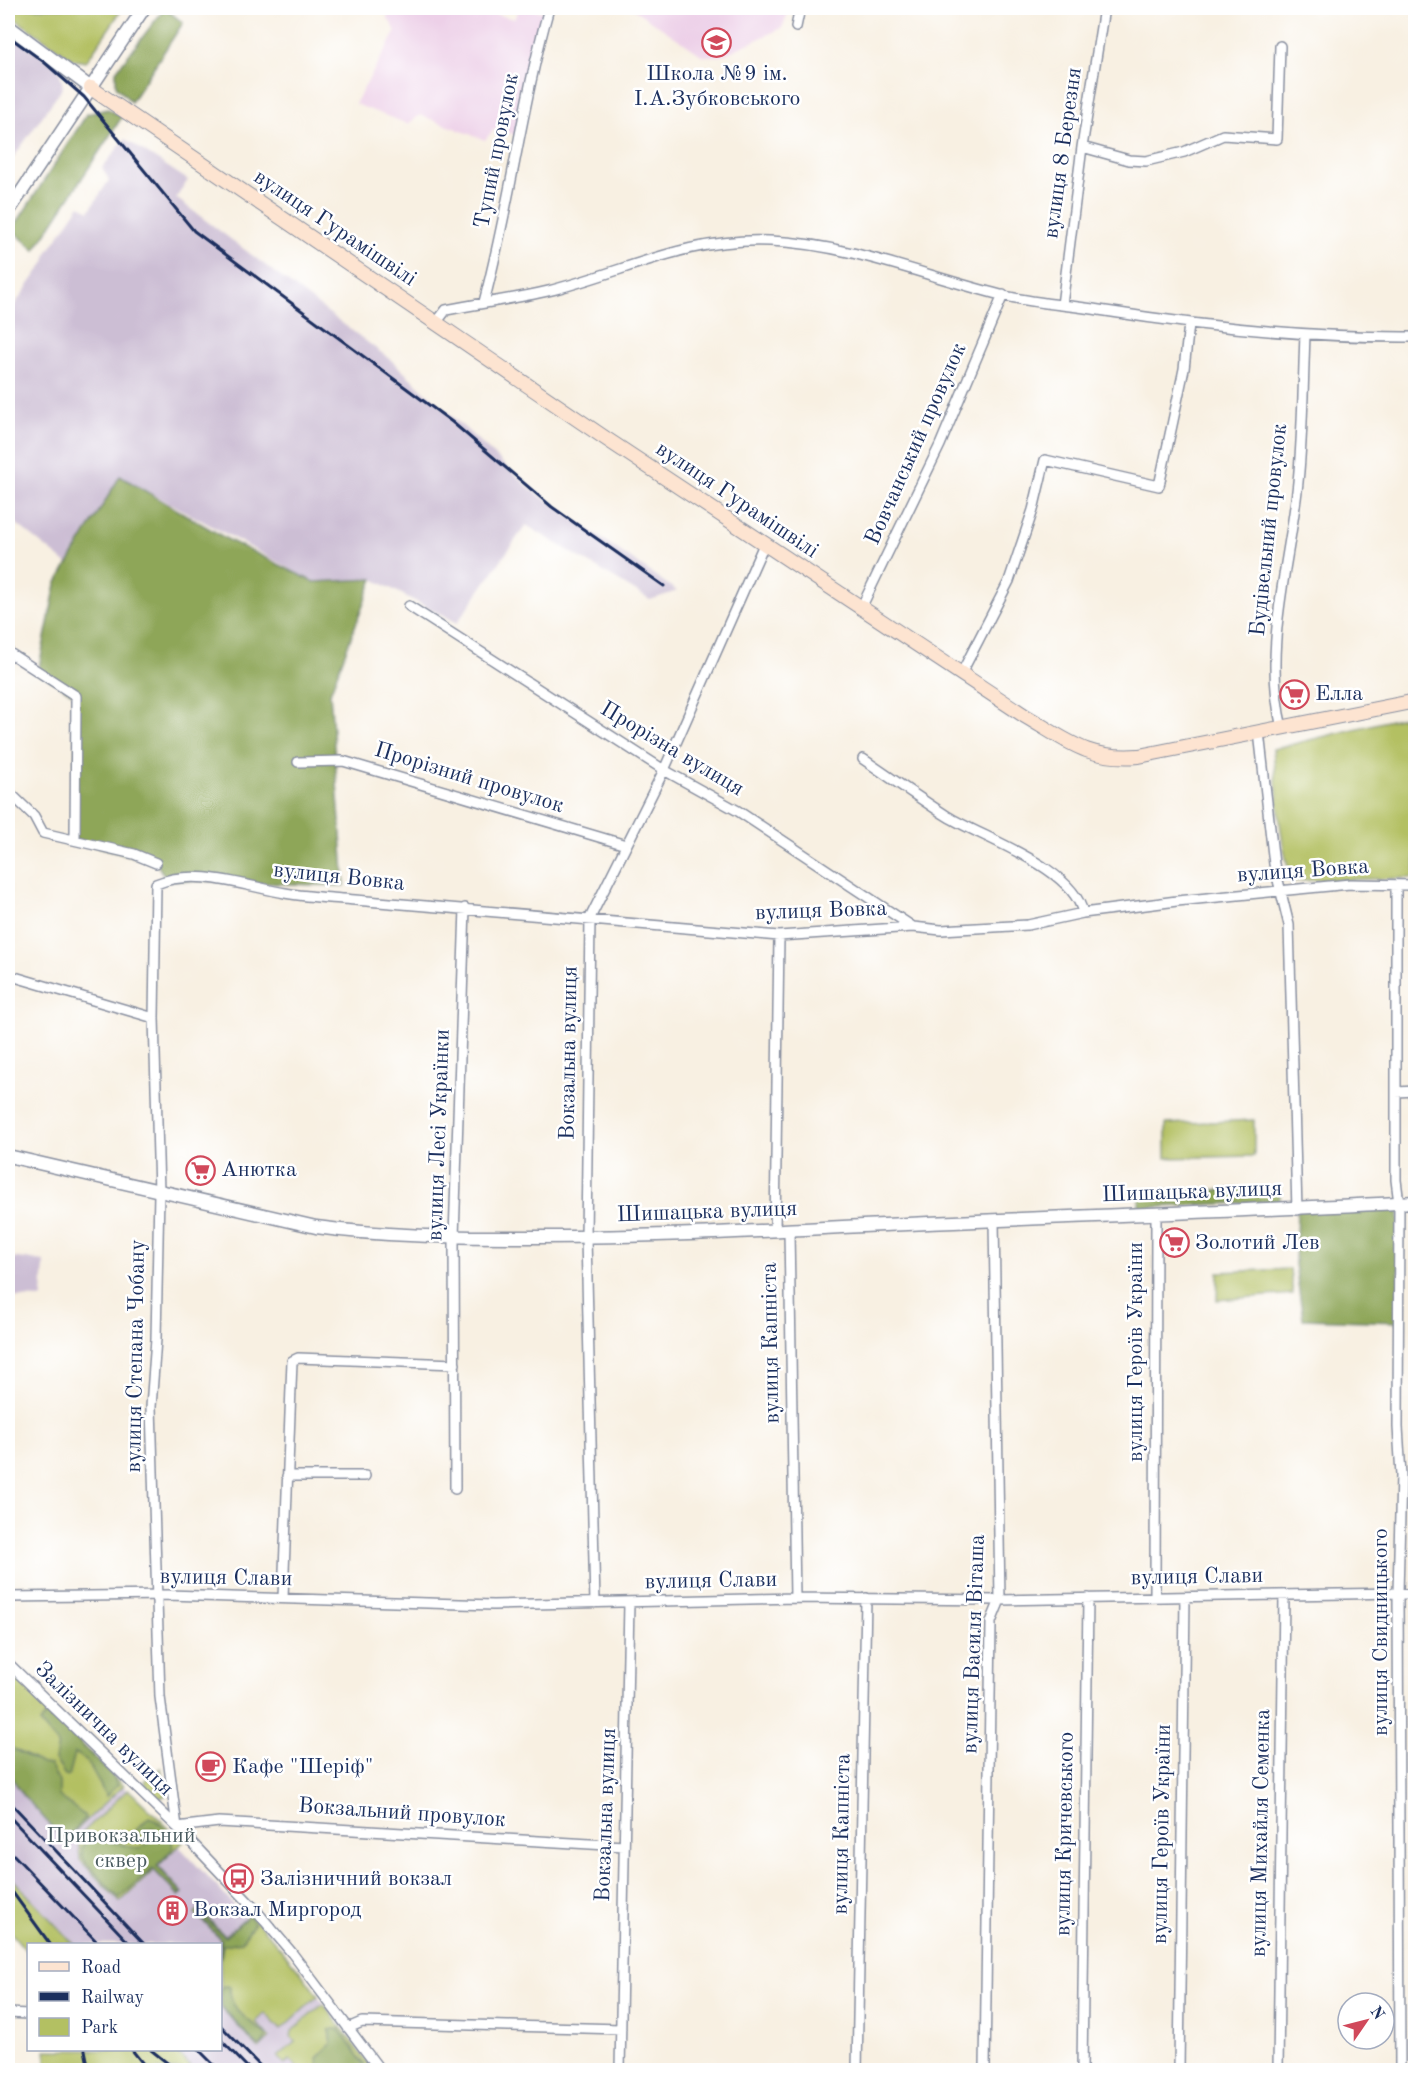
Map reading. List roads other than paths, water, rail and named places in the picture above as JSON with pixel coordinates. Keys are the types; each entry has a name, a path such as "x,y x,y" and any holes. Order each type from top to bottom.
{"main road":[{"name":"вулиця Гурамішвілі","path":"91,88 861,608 1085,752 1112,758 1139,756 1416,701"}],"street":[{"path":"8,212 144,8"},
{"name":"Тупий провулок","path":"484,302 514,179 532,70 549,8"},
{"path":"796,27 800,8"},
{"name":"вулиця 8 Березня","path":"1062,304 1082,147 1104,8"},
{"path":"8,26 91,88"},
{"path":"1082,147 1129,160 1146,161 1184,152 1223,135 1277,139 1280,46"},
{"path":"436,323 446,310 549,290 690,248 769,241 836,248 1003,295 1189,324 1305,335 1416,337"},
{"name":"Вовчанський провулок","path":"861,608 940,445 1003,295"},
{"path":"961,674 1009,581 1033,510 1046,460 1159,486 1184,369 1189,324"},
{"name":"Будівельний провулок","path":"1282,728 1275,686 1276,633 1298,480 1305,335"},
{"name":"Вокзальна вулиця","path":"595,1603 586,1238 590,918 664,770 765,542"},
{"name":"Прорізна вулиця","path":"410,606 664,770 738,811 912,927"},
{"path":"8,652 76,696 75,840"},
{"path":"1259,732 1274,864 1289,925 1297,1210"},
{"path":"863,759 949,817 1038,862 1074,895 1083,913"},
{"name":"Прорізний провулок","path":"298,762 343,761 626,845"},
{"path":"8,791 34,816 43,833 134,854 156,863"},
{"name":"вулиця Вовка","path":"156,884 166,880 202,879 287,893 779,936 912,927 941,930 1028,926 1083,913 1281,890 1350,885 1416,885"},
{"name":"вулиця Степана Чобану","path":"156,884 154,1018 159,1192 156,1340 151,1407 160,1697 177,1827"},
{"name":"вулиця Свидницького","path":"1396,886 1398,1427 1401,1475 1398,1593 1400,2070"},
{"name":"вулиця Лесі Українки","path":"455,1489 454,1237 465,908"},
{"name":"вулиця Капніста","path":"775,1231 779,936"},
{"path":"8,975 154,1018"},
{"path":"1396,1092 1416,1091"},
{"name":"Шишацька вулиця","path":"8,1156 316,1227 364,1234 454,1237 586,1238 789,1231 994,1220 1156,1215 1217,1210 1297,1210 1398,1199 1416,1202"},
{"name":"вулиця Героїв України","path":"1155,1597 1156,1215"},
{"name":"вулиця Василя Віташа","path":"985,2070 991,1622 1000,1600 994,1220"},
{"name":"вулиця Капніста","path":"789,1231 795,1598"},
{"path":"283,1598 290,1365 295,1359 455,1364"},
{"path":"287,1476 365,1476"},
{"name":"вулиця Слави","path":"8,1597 283,1598 493,1605 795,1598 1000,1600 1398,1593 1416,1595"},
{"name":"вулиця Михайля Семенка","path":"1278,2070 1284,1595"},
{"name":"вулиця Героїв України","path":"1179,2070 1185,1597"},
{"name":"вулиця Капніста","path":"857,2070 866,1598"},
{"name":"вулиця Кричевського","path":"1082,2070 1088,1598"},
{"name":"Вокзальна вулиця","path":"620,2070 629,1602"},
{"name":"Залізнична вулиця","path":"8,1663 177,1827 253,1906 380,2070"},
{"name":"Вокзальний провулок","path":"177,1827 219,1822 624,1846"},
{"path":"8,2013 27,2014"},
{"path":"348,2028 362,2022 621,2029"}],"railway":[{"path":"8,36 44,62 84,97 194,231 452,422 552,507 664,586"},
{"path":"8,1800 143,1943"},
{"path":"8,1815 129,1943"},
{"path":"8,1849 98,1943"},
{"path":"8,1886 49,1943"},
{"path":"222,2027 264,2070"},
{"path":"222,2041 250,2070"},
{"path":"85,2051 89,2070"},
{"path":"133,2051 148,2070"},
{"path":"152,2051 176,2070"},
{"path":"200,2051 219,2070"}],"place":[{"name":"Школа №9 ім. І.А.Зубковського","path":"717,42"},
{"name":"Елла","path":"1294,694"},
{"name":"Анютка","path":"200,1170"},
{"name":"Золотий Лев","path":"1174,1243"},
{"name":"Кафе \"Шеріф\"","path":"211,1767"},
{"name":"Залізничний вокзал","path":"239,1879"},
{"name":"Вокзал Миргород","path":"172,1910"}],"park label":[{"name":"Привокзальний сквер","path":"121,1848"}]}
